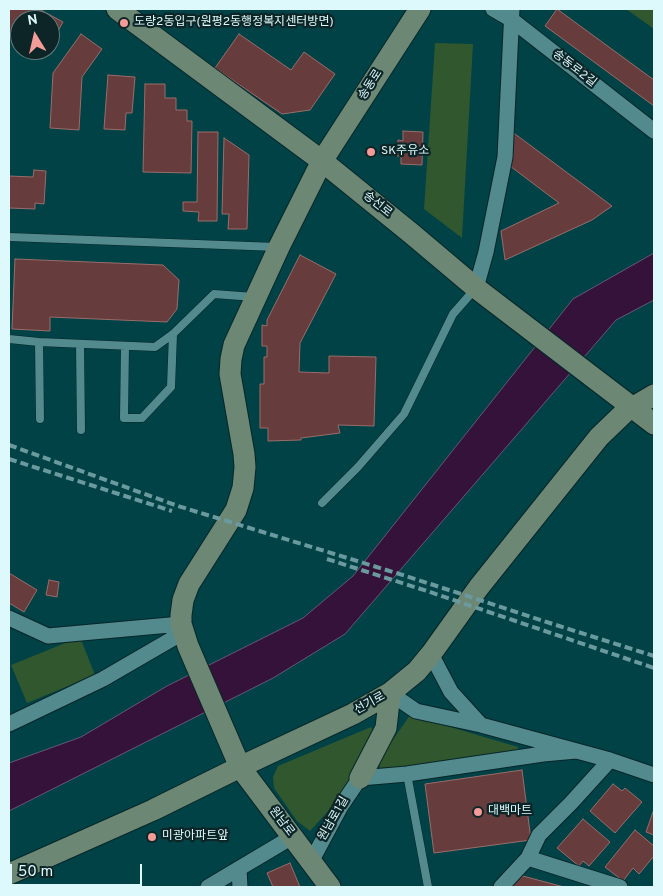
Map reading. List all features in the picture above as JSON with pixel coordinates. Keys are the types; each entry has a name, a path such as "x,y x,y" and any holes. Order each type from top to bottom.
{"main road":[{"name":"송선로","path":"117,9 322,161 476,288 654,424"},
{"name":"송동로","path":"183,628 180,615 189,584 236,510 243,488 244,454 230,374 234,345 255,297 322,161 420,9"},
{"name":"선기로","path":"9,874 153,810 237,762 353,714 390,694 417,671 431,654 479,586 580,459 615,421 632,407 654,395"},
{"name":"원남로","path":"183,628 188,646 237,762 330,887"},
{"path":"360,778 386,728 390,694"}],"street":[{"name":"송동로2길","path":"493,9 512,14 654,131"},
{"path":"476,288 486,252 505,157 512,14"},
{"path":"9,618 48,636 183,628"},
{"path":"9,724 103,678 183,628"},
{"path":"431,654 451,692 481,726"},
{"path":"390,694 416,710 610,760 654,775"},
{"path":"360,778 408,774 543,754 576,751"},
{"path":"501,887 528,858 540,835 610,760"},
{"name":"원남로1길","path":"311,862 341,806 360,778"},
{"path":"208,887 292,837"},
{"path":"528,858 620,887"},
{"path":"239,869 240,887"}],"lane":[{"path":"9,237 279,248"},
{"path":"322,503 358,467 404,414 453,314 476,288"},
{"path":"9,339 155,347 173,334 214,294 255,297"},
{"path":"124,346 124,418 142,418 171,387 173,334"},
{"path":"38,342 40,419"},
{"path":"80,344 81,430"},
{"path":"408,774 428,887"}],"green space":[{"path":"626,9 654,9 654,29"},
{"path":"435,43 473,44 462,238 424,209"},
{"path":"80,637 95,675 27,703 11,665"},
{"path":"410,715 518,747 518,753 380,771 379,760"},
{"path":"371,727 375,735 356,775 332,807 310,831 297,821 274,788 273,777 278,766"}],"shaded area":[{"path":"654,253 654,300 616,320 345,634 273,678 9,811 9,763 81,737 167,686 303,618 353,576 573,299"}],"building":[{"path":"9,9 41,10 10,10 9,36"},
{"path":"557,9 654,80 654,106 545,26"},
{"path":"81,34 102,49 82,77 79,130 50,128 53,73"},
{"path":"239,34 291,70 304,52 335,74 310,110 282,114 215,68"},
{"path":"108,75 135,77 132,113 126,113 125,130 104,129"},
{"path":"145,84 165,84 165,98 176,98 176,110 187,110 187,121 192,121 191,173 143,172"},
{"path":"403,131 423,132 422,165 401,164 401,156 397,156 398,140 403,141"},
{"path":"511,131 612,206 592,220 505,260 501,231 559,203 506,163"},
{"path":"198,132 218,132 217,221 198,221 199,212 183,211 183,202 197,202"},
{"path":"224,138 249,155 247,229 228,229 229,214 222,214"},
{"path":"34,170 46,171 44,204 35,203 35,209 9,208 9,176 33,177"},
{"path":"300,255 336,274 300,343 299,372 329,373 329,356 376,357 374,426 338,425 340,433 301,438 301,440 268,441 268,428 260,428 260,384 264,384 264,357 267,357 267,346 262,346 262,325 267,326 267,320"},
{"path":"15,259 163,265 179,280 177,309 167,322 50,317 50,331 12,329"},
{"path":"9,573 37,590 24,612 9,603"},
{"path":"49,580 59,582 57,597 46,595"},
{"name":"대백마트","path":"522,770 531,840 434,853 425,784"},
{"path":"613,784 622,791 625,788 642,802 615,833 590,811"},
{"path":"654,809 654,835 646,832"},
{"path":"583,819 610,842 589,866 583,861 579,866 557,848"},
{"path":"635,830 654,846 654,856 639,874 633,868 623,881 605,867"},
{"path":"290,863 300,887 273,887 267,873"},
{"path":"519,875 564,887 509,887"}],"railway":[{"path":"9,445 178,506 406,576 654,656"},
{"path":"9,459 172,511"},
{"path":"327,559 654,668"}],"place":[{"name":"도량2동입구(원평2동행정복지센터방면)","path":"124,23"},
{"name":"SK주유소","path":"371,152"},
{"name":"대백마트","path":"478,812"},
{"name":"미광아파트앞","path":"152,837"}]}
